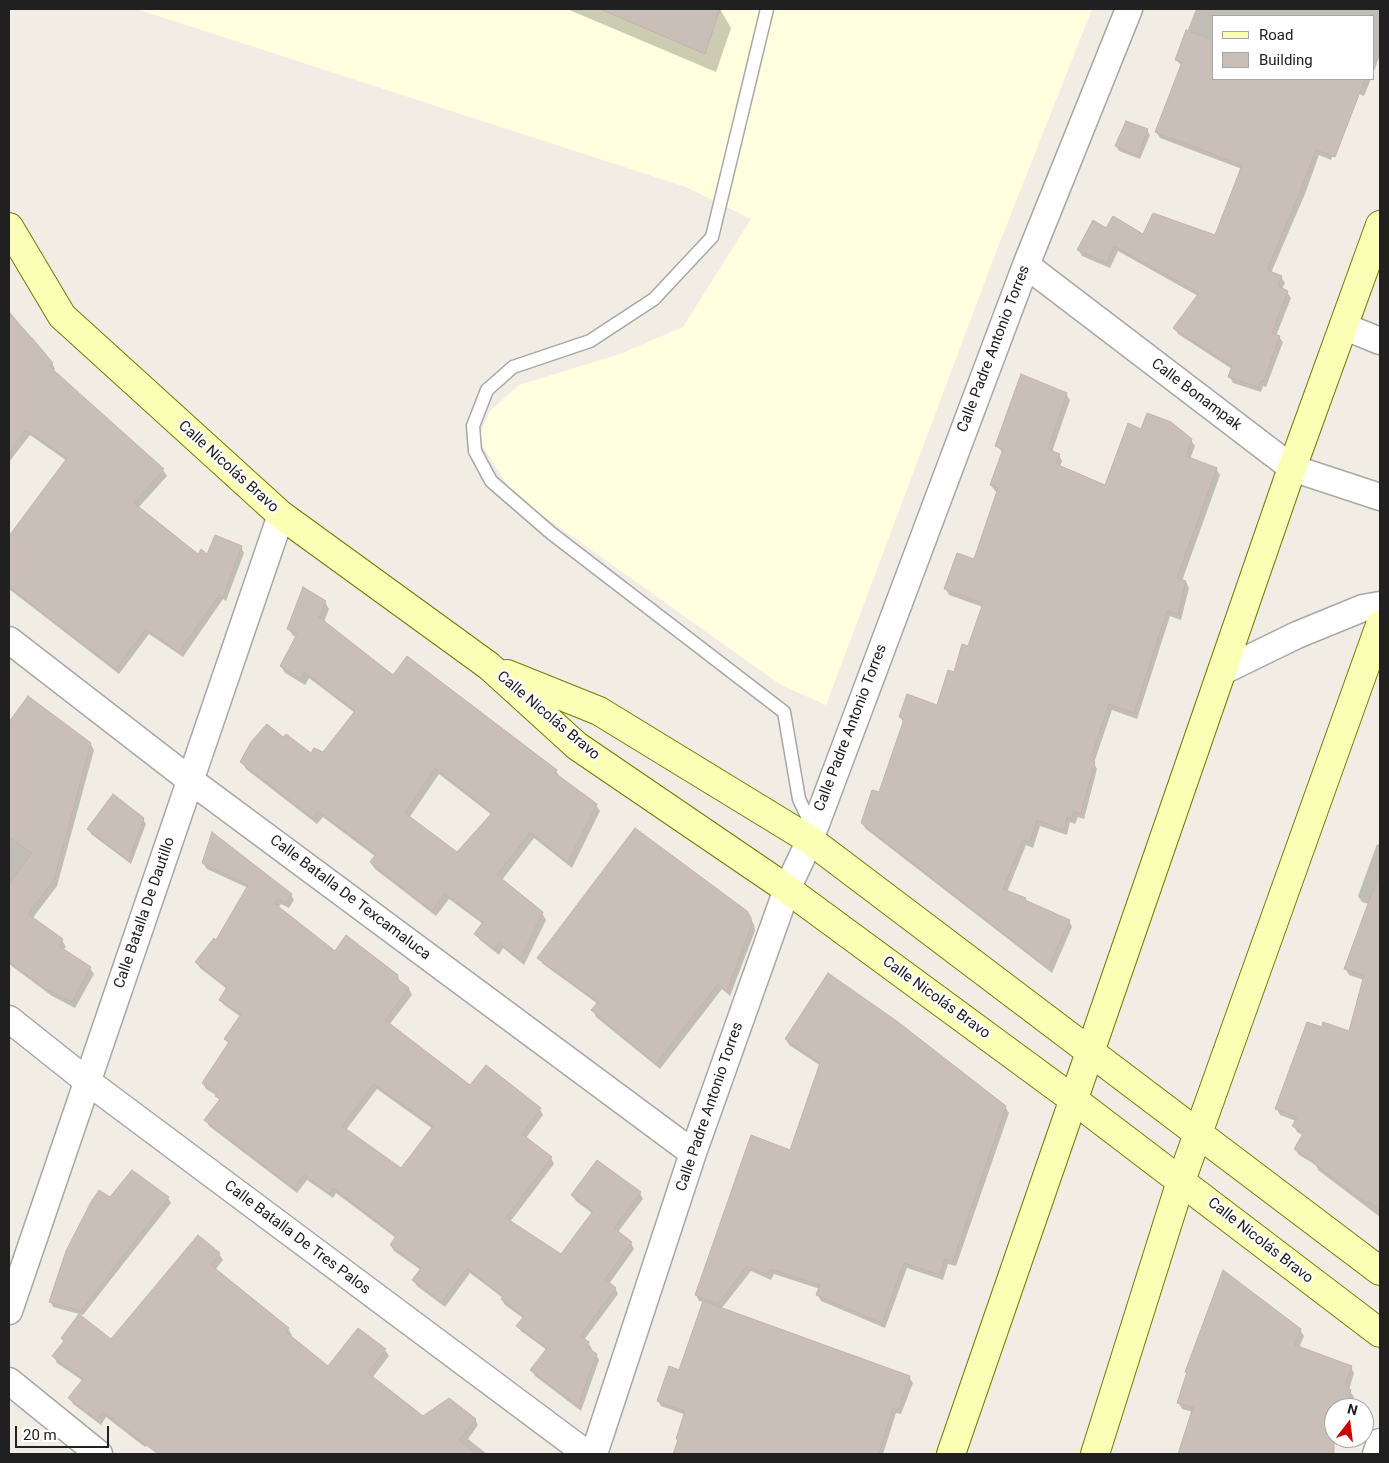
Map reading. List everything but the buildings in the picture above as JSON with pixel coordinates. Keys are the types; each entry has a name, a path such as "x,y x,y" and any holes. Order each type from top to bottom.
{"main road":[{"path":"951,1454 1292,468 1380,225"},
{"name":"Calle Nicolás Bravo","path":"9,226 62,316 281,515 489,666 577,746 787,889 1182,1180 1380,1333"},
{"path":"1096,1454 1198,1133 1380,625"},
{"name":"Calle Nicolás Bravo","path":"489,666 599,711 812,835 1090,1053 1380,1270"}],"street":[{"name":"Calle Padre Antonio Torres","path":"594,1454 693,1154 787,889 812,835 1026,265 1129,9"},
{"name":"Calle Bonampak","path":"1026,265 1292,468 1380,497"},
{"path":"1343,326 1380,341"},
{"name":"Calle Batalla De Dautillo","path":"9,1311 281,515"},
{"path":"1221,672 1297,635 1363,608 1380,606"},
{"name":"Calle Batalla De Texcamaluca","path":"9,640 190,780 693,1154"},
{"name":"Calle Batalla De Tres Palos","path":"9,1019 87,1080 587,1454"},
{"path":"9,1381 99,1454"},
{"path":"1376,1454 1380,1442"}],"lane":[{"path":"767,9 712,237 654,299 590,341 513,367 487,390 473,426 475,450 491,481 551,533 784,712 800,799 812,835"}],"shaded area":[{"path":"137,9 1092,9 996,252 826,705 781,685 514,495 478,439 490,411 519,385 620,354 683,327 751,219 686,187"}]}
